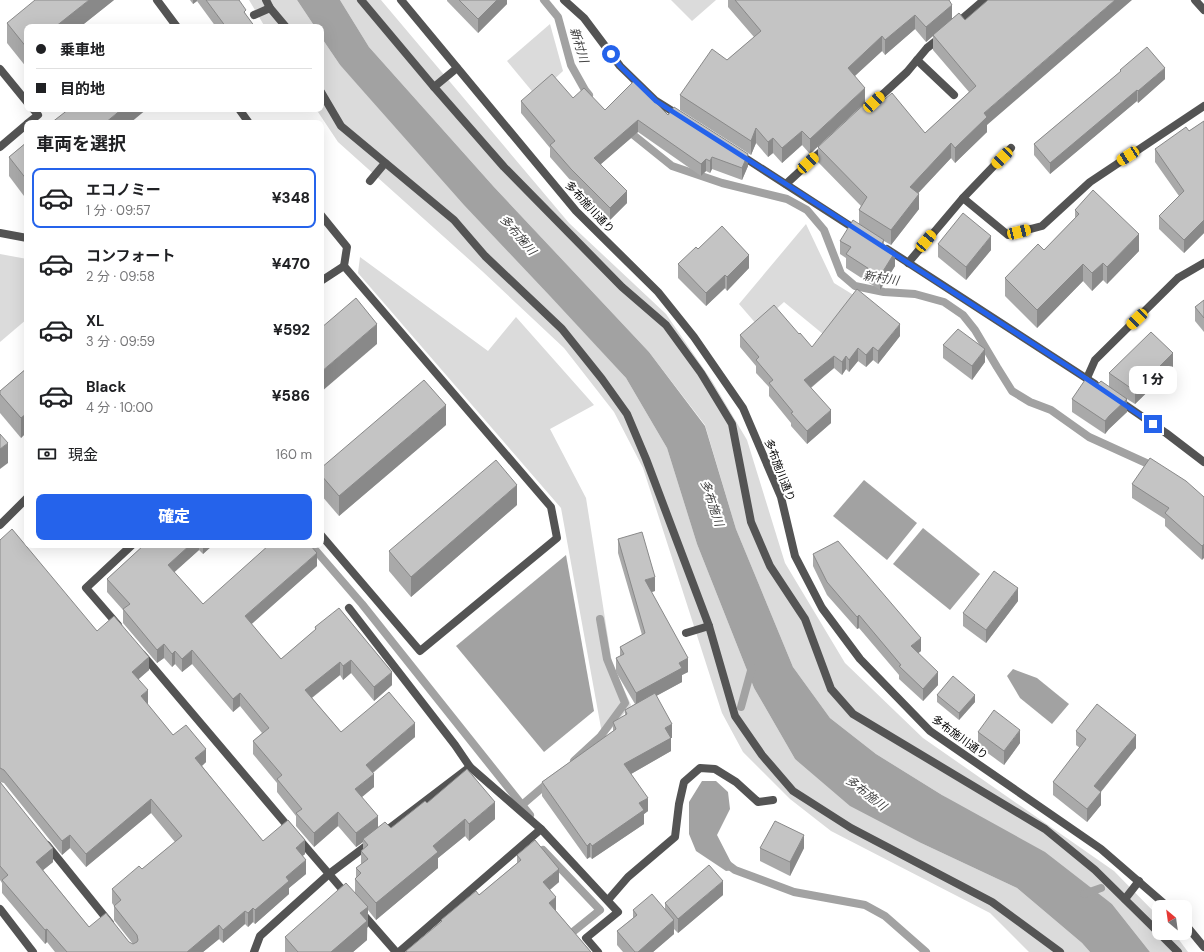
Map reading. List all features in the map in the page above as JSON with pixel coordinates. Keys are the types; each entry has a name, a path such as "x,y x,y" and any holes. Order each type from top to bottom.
{"street":[{"path":"157,0 175,24"},
{"path":"266,0 270,8 283,24"},
{"path":"361,0 434,87 516,178 622,287 666,325 701,373 732,424 751,522 770,566 805,619 831,689 853,714 1045,829 1096,870 1152,926"},
{"name":"多布施川通り","path":"401,0 576,211 658,292 694,337 743,408 781,497 795,556 822,608 860,659 930,731 1100,849 1160,900"},
{"path":"564,0 584,18 620,66 656,101 689,122"},
{"path":"861,114 907,72 927,48 984,0"},
{"path":"1195,0 1204,10"},
{"path":"254,14 270,8"},
{"path":"916,60 954,95"},
{"path":"434,87 457,68"},
{"path":"0,69 24,98"},
{"path":"324,97 341,126 454,220 485,256 562,330 602,379 627,414 646,459 709,626 735,716 762,755 793,791 851,828 992,902 1060,952"},
{"path":"963,198 1008,234 1042,226 1090,182 1204,106"},
{"path":"32,120 38,115 36,112"},
{"path":"0,147 24,127"},
{"path":"786,184 832,141"},
{"path":"908,262 963,198 1011,148"},
{"path":"735,151 863,234"},
{"path":"370,181 385,163"},
{"path":"324,219 347,247 344,266 324,279"},
{"path":"0,233 24,237"},
{"path":"882,246 1087,378 1100,388"},
{"path":"1087,378 1096,360 1178,278 1204,263"},
{"path":"324,539 420,651 557,538 551,507 344,266"},
{"path":"1113,396 1204,462"},
{"path":"0,524 24,501"},
{"path":"122,630 86,588 129,548"},
{"path":"349,608 455,745 470,767 541,829 618,912 586,938 598,952"},
{"path":"686,633 709,626"},
{"path":"138,649 396,952"},
{"path":"254,952 260,936 329,874 470,767"},
{"path":"608,900 628,877 675,837 679,804 684,782 700,768 715,769 736,782 758,802 773,800"},
{"path":"399,952 541,829"},
{"path":"40,837 114,928"},
{"path":"1125,899 1139,881"},
{"path":"0,909 33,952"},
{"path":"1192,932 1204,947"},
{"path":"1166,940 1178,952"}],"shaded area":[{"path":"249,0 297,0 313,24 263,24"},
{"path":"340,0 381,0 569,223 666,314 712,381 747,440 785,563 845,663 923,738 1114,871 1152,910 1152,940 1179,940 1188,952 1150,952 1112,904 876,754 830,718 793,667 736,529 705,425 649,352 494,187 369,47"},
{"path":"671,0 716,0 692,21"},
{"path":"550,24 563,71 536,96 507,61"},
{"path":"324,41 340,65 626,378 667,448 697,544 754,688 795,759 921,843 1017,888 1082,943 1090,952 1029,952 990,913 831,831 790,799 743,752 722,713 643,468 614,412 564,348 482,271 338,142 318,112 324,112"},
{"path":"806,224 834,283 860,299 823,334 784,302 758,326 739,304"},
{"path":"0,254 24,258 24,322 0,342"},
{"path":"360,257 488,351 516,317 594,405 550,429 586,498 612,663 631,705 603,739 561,508 358,273"}],"water":[{"name":"多布施川","path":"297,0 340,0 369,47 494,187 649,352 705,426 736,529 793,667 830,718 876,754 942,795 1045,852 1112,904 1150,952 1090,952 1082,943 1017,888 921,843 850,806 795,759 754,688 697,544 667,448 626,378 464,205 340,65 324,41 324,24 313,24"},
{"path":"864,480 917,523 887,560 833,516"},
{"path":"923,528 980,574 950,610 893,564"},
{"path":"566,555 594,711 544,752 456,646"},
{"path":"1013,669 1037,678 1069,704 1052,724 1020,698 1007,676"},
{"path":"702,781 716,781 728,792 730,809 717,835 735,870 726,871 696,851 689,834 689,802"}],"building":[{"path":"35,0 89,0 59,24 24,24 24,44 7,23"},
{"path":"206,0 239,0 246,10 244,12 253,24 224,24"},
{"path":"459,0 497,0 478,19"},
{"path":"735,0 949,0 952,5 926,27 915,15 885,40 882,36 848,68 865,88 810,139 802,131 782,148 773,138 768,142 756,128 751,141 680,95 712,49 727,60 761,31"},
{"path":"988,0 1115,0 984,113 987,117 955,148 951,143 910,187 919,194 891,230 859,210 867,197 818,147 872,97 879,104 892,93 925,133 976,86 933,35 959,13 965,20"},
{"path":"1147,47 1165,68 1050,163 1034,144 1121,71 1120,70"},
{"path":"552,74 573,98 584,88 605,110 634,81 668,115 674,107 748,154 742,168 712,157 710,161 706,159 701,164 638,120 594,158 627,191 610,208 571,169 550,145 555,141 521,101"},
{"path":"65,112 118,112 109,120 55,120"},
{"path":"1204,121 1204,220 1184,240 1159,216 1184,191 1155,149 1186,127 1189,131"},
{"path":"24,144 24,176 9,157"},
{"path":"1093,190 1139,234 1107,267 1103,263 1092,273 1083,264 1037,310 1005,278 1038,244 1044,250 1079,214 1075,210"},
{"path":"963,213 991,236 966,267 938,244"},
{"path":"853,220 884,240 882,243 895,252 880,276 846,254 851,247 840,241"},
{"path":"722,226 749,255 727,277 725,275 706,293 678,264 696,247 698,249"},
{"path":"857,289 900,324 878,351 873,347 866,355 858,348 849,360 846,356 842,362 834,356 804,380 831,410 807,431 791,413 793,412 769,383 773,380 756,360 759,357 740,335 774,305 812,347"},
{"path":"356,298 377,324 324,369 324,325"},
{"path":"1204,300 1204,318 1195,307"},
{"path":"958,329 985,349 972,366 943,345"},
{"path":"1151,332 1173,353 1135,391 1109,373"},
{"path":"24,371 24,416 21,418 0,394 0,391"},
{"path":"1087,377 1098,384 1101,381 1127,399 1105,421 1072,399"},
{"path":"424,380 446,405 339,496 324,478 324,465"},
{"path":"0,434 8,443 0,449"},
{"path":"1150,458 1186,481 1204,497 1204,544 1202,546 1165,513 1169,508 1132,484"},
{"path":"496,460 517,485 411,577 389,551"},
{"path":"12,529 24,543 24,548 28,548 97,631 114,616 149,657 132,672 148,690 141,696 173,735 186,725 206,749 195,758 263,841 288,820 305,840 296,848 306,860 286,877 289,881 255,910 253,908 248,913 245,911 223,930 219,925 187,952 67,952 47,929 45,930 2,880 8,875 0,866 0,782 53,848 36,862 89,927 106,913 129,942 133,944 138,940 137,935 114,906 121,900 112,889 139,866 142,869 182,836 151,799 86,854 70,835 62,841 4,770 0,768 0,540"},
{"path":"642,532 655,577 645,580 688,658 679,663 682,668 636,693 616,658 624,654 620,647 645,633 618,539"},
{"path":"838,541 921,638 911,646 938,672 923,689 899,666 901,665 859,615 857,617 827,582 813,554"},
{"path":"141,548 187,548 168,565 203,604 266,548 313,548 317,553 245,616 281,659 316,629 315,627 339,608 392,672 374,687 351,660 343,666 340,662 305,690 341,732 389,692 415,723 366,765 374,774 355,789 378,816 356,833 338,812 314,833 296,813 302,809 277,779 282,775 253,741 269,728 240,693 233,699 192,650 182,659 175,651 172,654 164,644 157,650 123,609 130,604 107,579"},
{"path":"994,571 1018,588 986,630 963,613"},
{"path":"953,676 975,695 959,713 937,695"},
{"path":"655,693 672,724 665,728 671,738 624,764 648,798 639,803 644,810 592,846 590,843 587,846 542,782 616,729 613,722 627,714 625,710"},
{"path":"1097,704 1136,735 1094,786 1101,792 1087,809 1053,782 1086,739 1076,731"},
{"path":"994,710 1020,730 1004,751 978,732"},
{"path":"467,769 495,802 469,824 465,819 433,846 438,852 376,903 355,879 361,873 356,868 368,859 361,851 368,845 363,839 385,822 391,828 425,801 427,803"},
{"path":"775,821 804,835 790,862 760,848"},
{"path":"535,840 559,869 543,882 556,897 549,903 591,952 406,951 476,891 479,895 521,860 517,855"},
{"path":"709,865 723,881 678,919 665,903"},
{"path":"346,883 368,907 360,913 367,921 331,952 298,952 285,937"},
{"path":"652,894 674,920 638,952 635,952 617,931 637,915 633,910"}],"waterway":[{"name":"新村川","path":"544,0 558,17 571,65 589,95"},
{"name":"新村川","path":"626,129 672,166 722,183 787,199 807,210 824,230 841,274 855,286 884,292 915,294 944,302 963,315 975,330 1012,391 1030,402 1051,410 1089,437 1155,467"},
{"path":"314,548 362,604 530,815"},
{"path":"574,761 600,737 625,703 607,659 600,619"},
{"path":"741,707 752,667"},
{"path":"522,805 550,781"},
{"path":"543,850 600,910 548,952"},
{"path":"727,864 735,870 794,892 865,905 885,916 926,952"},
{"path":"1084,894 1101,888"}],"route":[{"path":"611,54 620,66 656,101 1075,371 1153,424"}]}
